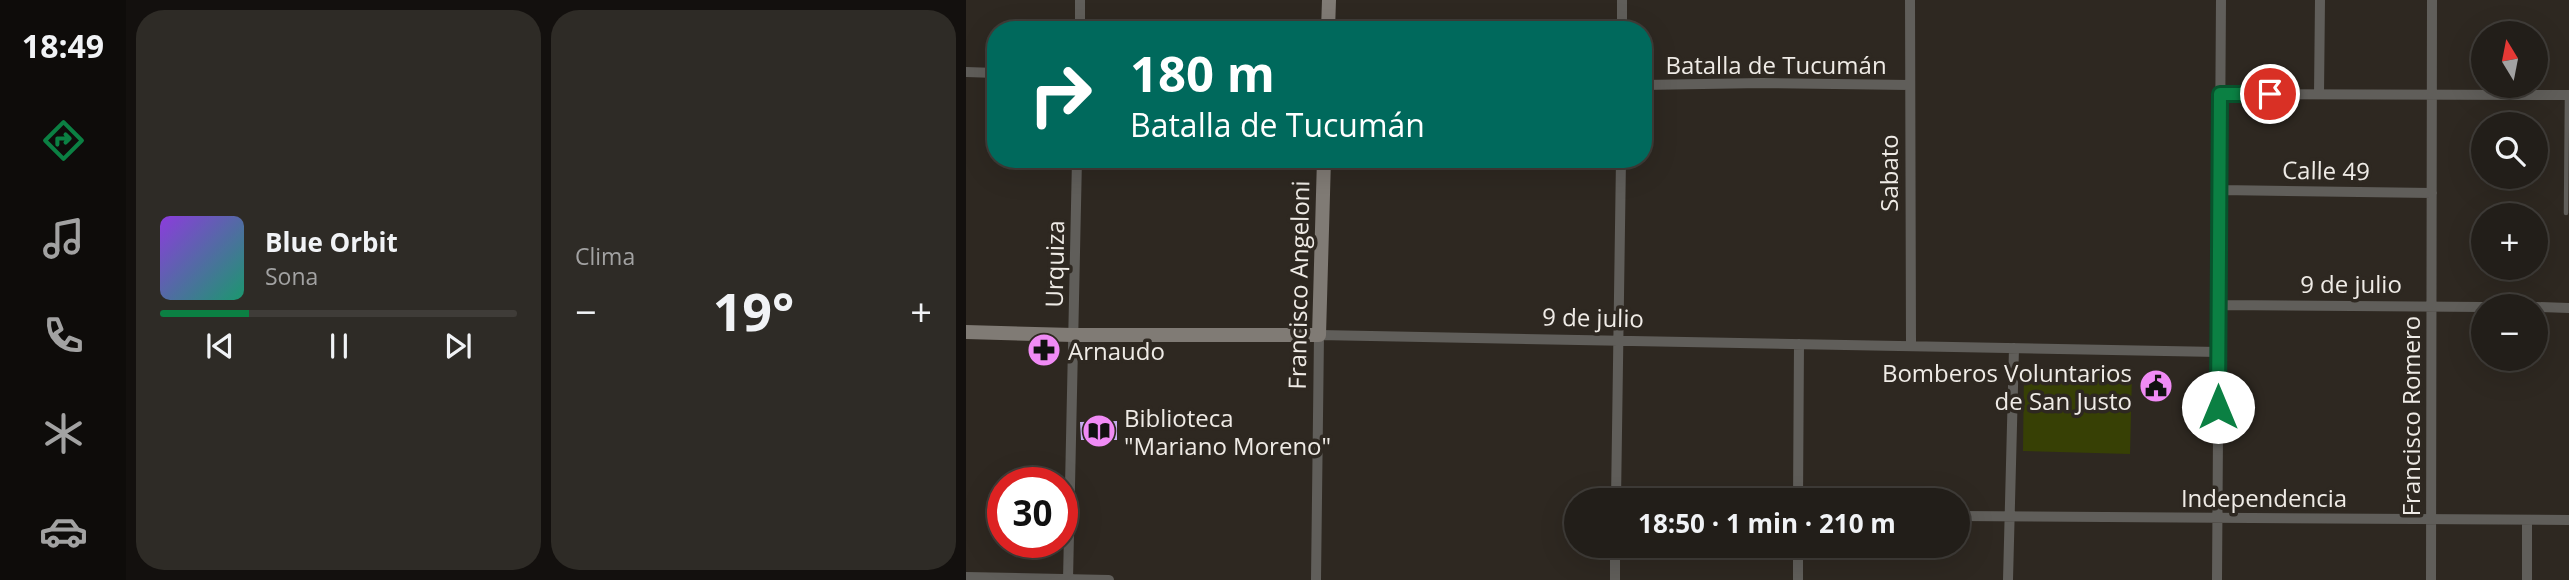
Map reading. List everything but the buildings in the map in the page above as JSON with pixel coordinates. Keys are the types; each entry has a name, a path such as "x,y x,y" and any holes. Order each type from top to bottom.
{"main road":[{"path":"1328,21 1329,0"},
{"name":"Francisco Angeloni","path":"1319,335 1324,168"},
{"name":"9 de julio","path":"966,332 1319,335"}],"street":[{"path":"1080,0 1080,21"},
{"path":"1622,0 1622,21"},
{"name":"Sabato","path":"1910,0 1911,346"},
{"path":"2217,580 2221,0"},
{"path":"2319,94 2320,0"},
{"name":"Francisco Romero","path":"2431,580 2432,0"},
{"path":"966,72 987,73"},
{"name":"Batalla de Tucumán","path":"1652,85 1909,85"},
{"path":"2220,94 2568,95"},
{"name":"Urquiza","path":"1068,580 1077,168"},
{"path":"1616,488 1620,168"},
{"name":"Calle 49","path":"2220,190 2432,193"},
{"name":"9 de julio","path":"2219,305 2471,307"},
{"path":"2548,307 2569,308"},
{"name":"9 de julio","path":"1319,335 2218,352"},
{"name":"Francisco Angeloni","path":"1316,580 1319,335"},
{"path":"1798,488 1799,344"},
{"path":"2008,580 2014,348"},
{"name":"Independencia","path":"1970,516 2569,520"},
{"path":"2526,520 2527,580"},
{"path":"1615,558 1615,580"},
{"path":"1798,558 1798,580"},
{"path":"966,577 1109,580"}],"lane":[{"path":"2566,213 2568,95"}],"green space":[{"path":"2024,370 2132,372 2130,454 2023,451"}],"place":[{"name":"Arnaudo","path":"1044,350"},
{"name":"Bomberos Voluntarios de San Justo","path":"2156,386"},
{"name":"Biblioteca \"Mariano Moreno\"","path":"1099,431"}],"route":[{"path":"2218,407 2220,94 2270,94"}]}
